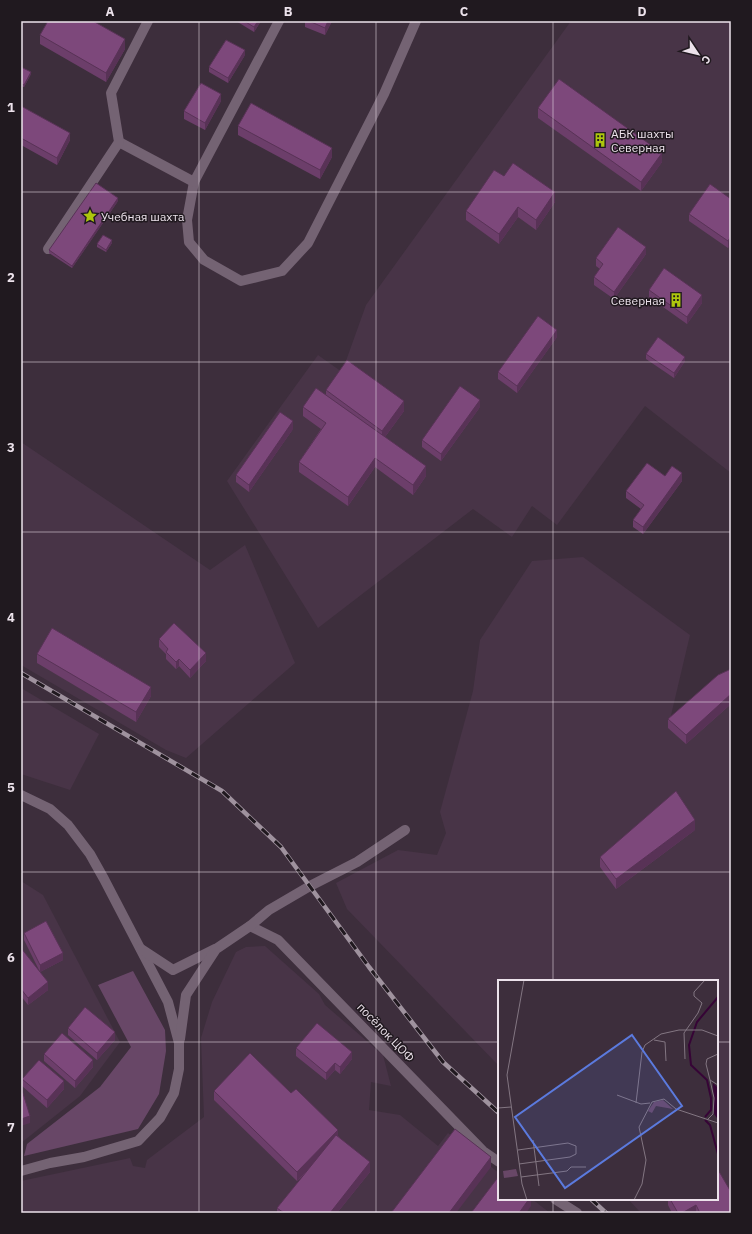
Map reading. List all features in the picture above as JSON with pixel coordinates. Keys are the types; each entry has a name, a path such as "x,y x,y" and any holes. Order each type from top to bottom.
{"street":[{"path":"48,249 119,142 110,93 148,21"},
{"path":"279,21 194,182 187,220 189,242 204,260 241,281 282,271 308,243 384,94 416,21"},
{"path":"119,142 194,182"},
{"path":"21,795 50,809 68,825 90,854 168,1002 179,1043"},
{"path":"141,949 173,970 216,949 250,926 269,910 310,886 357,862 405,830"},
{"name":"посёлок ЦОФ","path":"250,926 278,940 483,1152 498,1161"},
{"path":"21,1171 50,1163 84,1157 138,1141 160,1118 174,1093 179,1069 179,1043 186,995 216,949"},
{"path":"557,1200 577,1213"}],"shaded area":[{"path":"571,21 731,21 731,473 645,406 557,525 532,506 512,537 473,509 318,628 227,481 318,355 342,372 366,305"},
{"path":"21,442 210,570 245,545 295,663 186,758 166,750 21,665"},
{"path":"583,557 690,635 668,728 731,678 731,1213 641,1213 629,1200 718,1200 718,980 498,980 498,1065 347,909 336,883 398,850 437,855 446,833 440,812 473,691 480,640 532,561"},
{"path":"21,688 99,734 70,790 21,774"},
{"path":"21,881 43,895 120,1042 80,1096 21,1143"},
{"path":"265,946 319,994 325,1005 383,1055 391,1086 371,1082 369,1110 400,1115 438,1146 448,1133 498,1172 498,1200 533,1200 550,1213 21,1213 21,1181 130,1158 133,1166 145,1168 147,1160 204,1117 201,1038 212,1002 236,952 246,947"},
{"path":"133,971 165,1030 166,1051 159,1094 138,1129 24,1156 27,1144 100,1087 131,1047 98,985"}],"building":[{"path":"48,21 93,21 125,39 106,73 40,35"},
{"path":"244,21 258,21 254,27"},
{"path":"309,21 328,21 325,28"},
{"path":"226,40 245,50 228,78 209,67"},
{"path":"21,67 31,72 24,85 21,84"},
{"name":"АБК шахты Северная","path":"559,79 662,153 641,182 538,108"},
{"path":"201,83 221,94 205,123 184,111"},
{"path":"251,103 332,148 320,170 238,126"},
{"path":"21,106 70,133 57,158 21,138"},
{"path":"513,163 555,192 536,220 518,207 499,234 466,211 494,170 504,176"},
{"path":"96,183 118,198 72,266 49,250"},
{"path":"710,184 731,199 731,236 728,241 689,214"},
{"path":"618,227 646,247 614,292 594,277 603,264 596,258"},
{"path":"103,235 112,240 106,250 97,244"},
{"name":"Северная","path":"664,268 702,295 687,317 649,290"},
{"path":"538,316 557,330 517,386 498,372"},
{"path":"658,337 685,357 674,373 646,354"},
{"path":"347,360 404,401 382,431 326,390"},
{"path":"460,386 480,400 441,454 422,440"},
{"path":"316,388 426,466 413,485 375,458 348,497 299,462 326,423 303,407"},
{"path":"280,412 293,421 249,485 236,475"},
{"path":"647,463 665,476 672,466 682,473 643,527 633,520 644,505 626,491"},
{"path":"174,623 206,653 190,670 179,659 176,662 166,652 168,649 159,639"},
{"path":"52,628 151,687 136,712 37,654"},
{"path":"731,669 731,694 686,735 668,719 718,675"},
{"path":"676,791 695,820 616,879 600,857"},
{"path":"46,921 63,953 40,965 24,933"},
{"path":"21,948 48,982 28,998 21,989"},
{"path":"85,1007 115,1032 97,1053 68,1028"},
{"path":"317,1023 352,1052 340,1067 335,1063 326,1073 296,1048"},
{"path":"62,1033 93,1060 75,1081 44,1054"},
{"path":"250,1053 291,1093 296,1089 338,1130 297,1172 214,1091"},
{"path":"39,1060 64,1081 47,1100 22,1079"},
{"path":"21,1087 30,1116 21,1119"},
{"path":"455,1129 491,1157 449,1213 391,1213"},
{"path":"336,1135 370,1162 330,1213 284,1213 277,1208"},
{"path":"718,1170 731,1192 731,1213 700,1213 696,1205 682,1213 678,1213 671,1200 718,1200"},
{"path":"498,1177 498,1200 528,1200 519,1213 471,1213"}],"railway":[{"path":"21,673 222,791 281,847 369,967 443,1062 498,1112"},
{"path":"592,1200 606,1213"}],"place":[{"name":"АБК шахты Северная","path":"600,140"},
{"name":"Учебная шахта","path":"90,216"},
{"name":"Северная","path":"676,300"}]}
